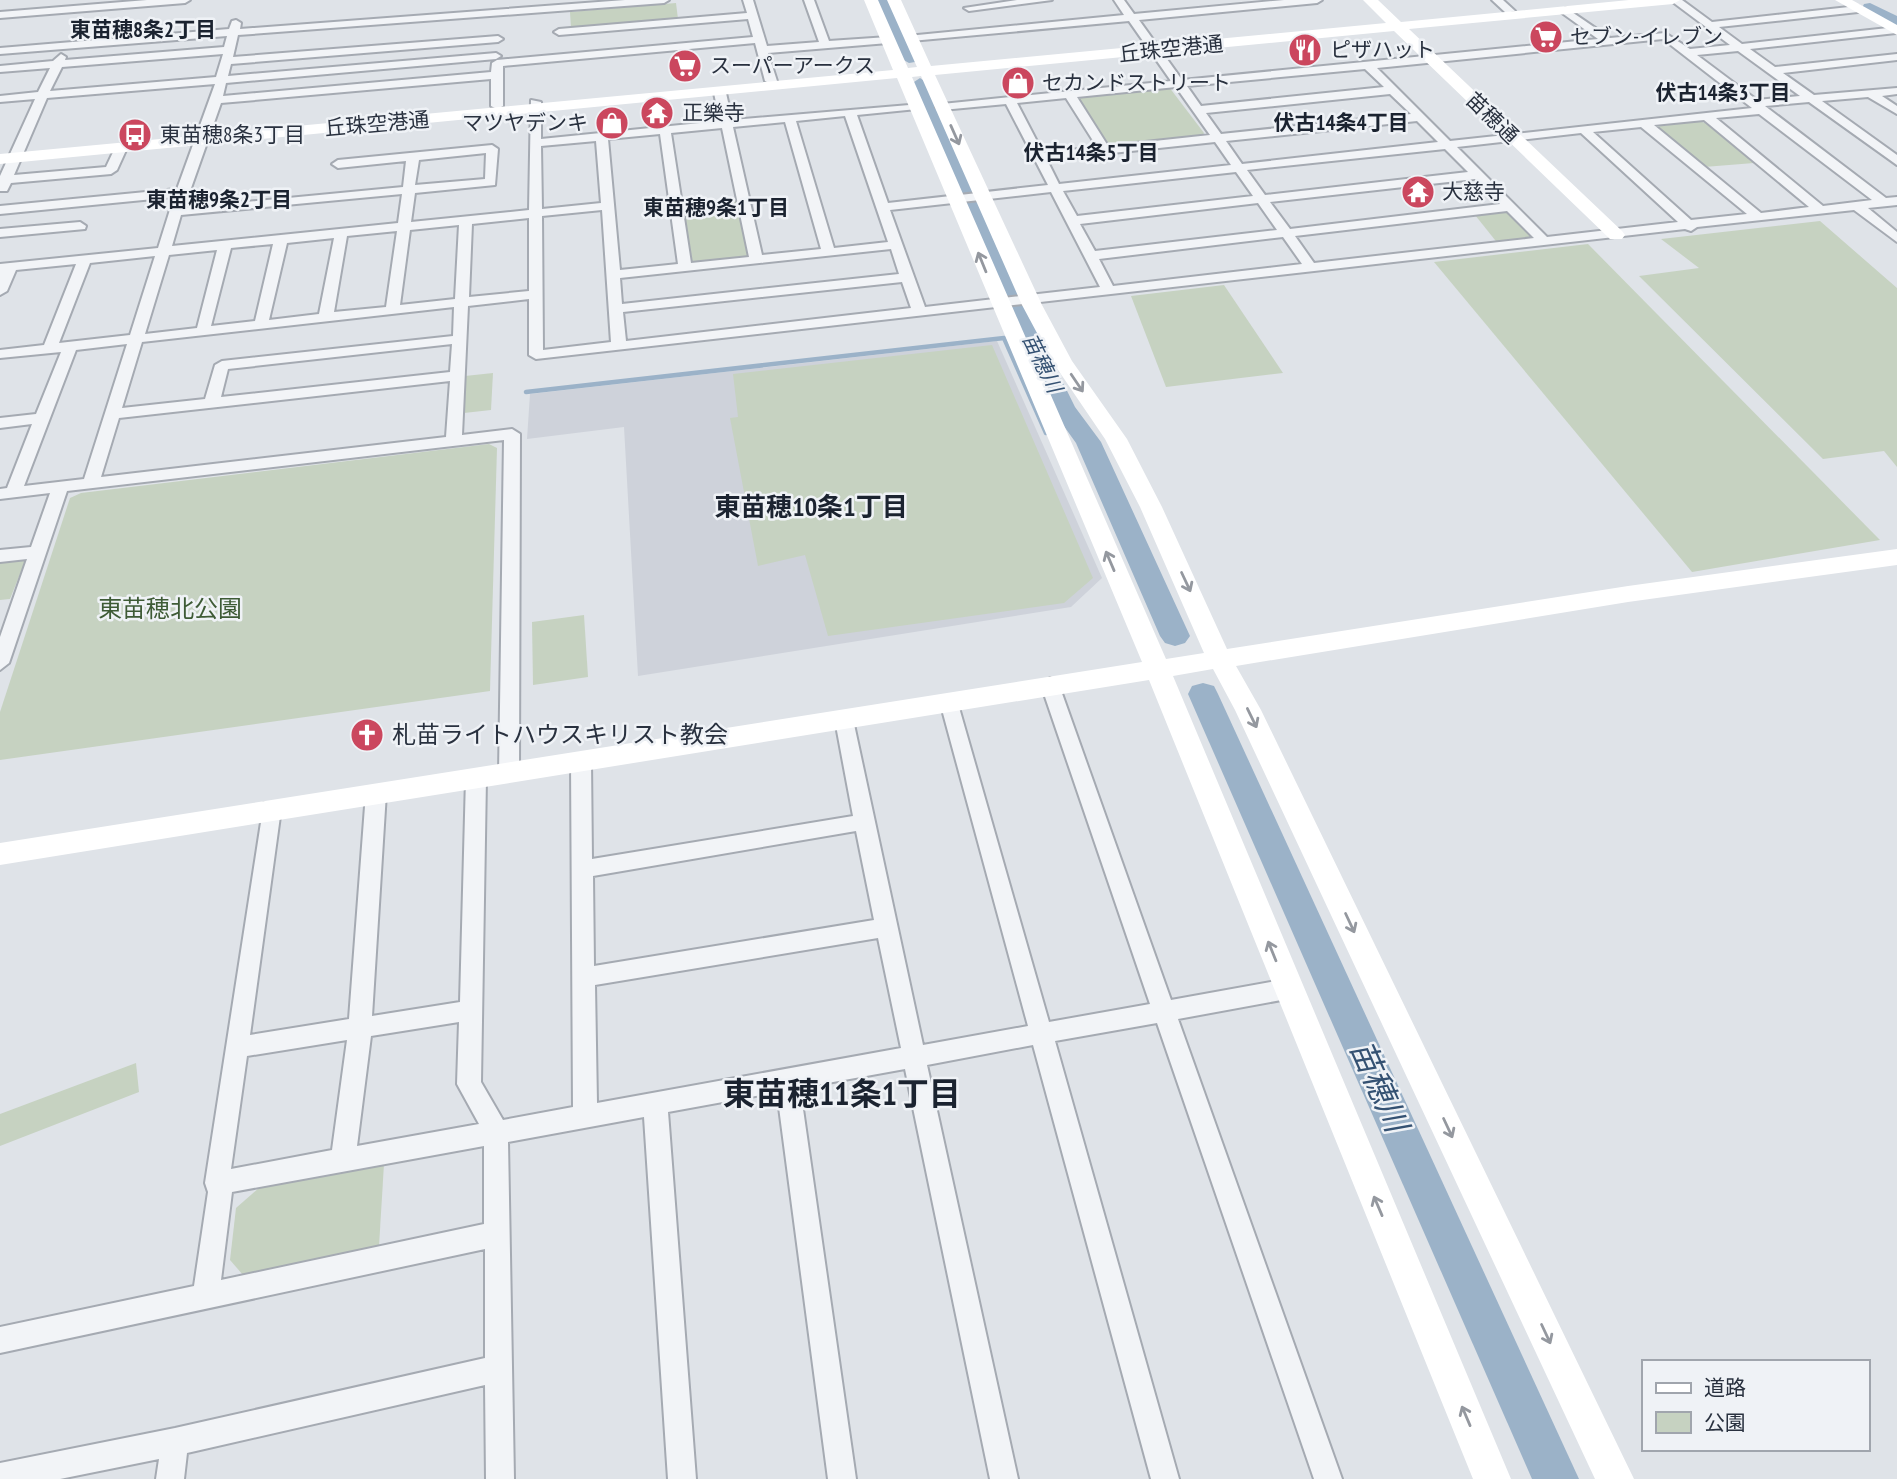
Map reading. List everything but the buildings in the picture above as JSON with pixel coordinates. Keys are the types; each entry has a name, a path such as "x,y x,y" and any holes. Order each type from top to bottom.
{"street":[{"path":"2,15 13,0"},
{"path":"2,15 185,0"},
{"path":"464,14 465,0"},
{"path":"219,20 235,26 423,17 499,8 556,9 664,0"},
{"path":"748,0 771,81"},
{"path":"809,0 825,45"},
{"path":"871,0 917,106 1062,361 1116,439 1157,519 1219,658 1254,721 1615,1479"},
{"path":"894,0 942,107 1004,303 1492,1479"},
{"path":"982,31 967,4 1047,0"},
{"path":"1119,0 1311,268"},
{"path":"1177,0 1186,12"},
{"path":"911,38 1317,0"},
{"name":"苗穂通","path":"1370,0 1616,235"},
{"path":"1497,0 1510,11"},
{"path":"1674,0 1897,161"},
{"name":"丘珠空港通","path":"1395,25 1510,11 1674,0"},
{"path":"1842,0 1861,4 1897,26"},
{"name":"丘珠空港通","path":"11,156 771,81 926,70 1566,11 1627,2"},
{"path":"1711,25 1861,4"},
{"path":"0,51 430,5"},
{"path":"497,106 499,8"},
{"path":"556,9 559,57"},
{"path":"1566,11 1608,42"},
{"path":"559,33 752,16"},
{"path":"422,45 423,17"},
{"path":"91,482 183,192 216,100 235,26"},
{"path":"1687,53 1897,26"},
{"path":"942,107 1665,36 1757,107 1891,202"},
{"path":"0,69 364,50 498,39"},
{"path":"216,100 357,87 559,57 888,40"},
{"path":"65,46 11,156 4,183 111,170 121,148"},
{"path":"357,87 364,50"},
{"path":"1772,71 1897,57"},
{"path":"1367,64 1446,146 1546,243"},
{"path":"0,99 361,67 497,65"},
{"name":"丘珠空港通","path":"0,152 11,156 121,148 497,106 720,93 902,72"},
{"path":"1197,110 1392,90"},
{"path":"882,207 1446,146 1706,116 1810,99 1897,91"},
{"path":"720,93 757,261"},
{"path":"1069,94 1105,150"},
{"path":"1871,94 1897,111"},
{"path":"1009,99 1109,292"},
{"path":"534,105 536,355 1691,227 1891,202"},
{"path":"534,143 917,106"},
{"path":"850,113 920,313"},
{"path":"1706,116 1822,211"},
{"path":"1037,157 1418,117"},
{"path":"790,119 829,253"},
{"path":"1644,123 1760,218"},
{"path":"1583,130 1691,227"},
{"path":"665,131 685,267"},
{"path":"602,137 619,346"},
{"path":"177,212 491,182 492,149 338,164"},
{"path":"393,309 412,157"},
{"path":"1071,221 1475,175"},
{"path":"0,210 183,192"},
{"path":"0,290 6,268 606,205"},
{"path":"1857,206 1897,238"},
{"path":"1089,256 1511,207"},
{"path":"454,440 466,220"},
{"path":"0,233 80,226"},
{"path":"326,317 341,233"},
{"path":"261,324 281,239"},
{"path":"203,331 225,245"},
{"path":"614,275 895,245"},
{"path":"50,348 85,259"},
{"path":"616,309 906,277"},
{"path":"0,354 537,294"},
{"path":"212,403 222,365 460,339"},
{"path":"6,494 42,418 70,346"},
{"path":"111,414 458,376"},
{"path":"0,423 42,418"},
{"path":"6,494 512,434 509,773"},
{"path":"0,663 6,631 61,486"},
{"path":"0,556 38,551"},
{"path":"0,854 1219,658 1628,594 1897,557"},
{"path":"1050,685 1328,1479"},
{"path":"949,702 1039,1035 1165,1479"},
{"path":"845,720 864,822 1004,1479"},
{"path":"582,761 585,1117"},
{"path":"477,778 469,1084 496,1131 500,1479"},
{"path":"343,1160 360,1030 376,793"},
{"path":"206,1296 220,1192 217,1183 239,1047 271,809"},
{"path":"582,869 864,822"},
{"path":"583,977 887,927"},
{"path":"217,1183 1287,989"},
{"path":"239,1047 360,1030 473,1010"},
{"path":"787,1080 842,1479"},
{"path":"655,1103 682,1479"},
{"path":"0,1340 498,1234"},
{"path":"0,1477 175,1442 499,1368"},
{"path":"170,1479 175,1442"}],"shaded area":[{"path":"997,341 1102,578 1071,607 638,676 624,427 527,439 530,394"}],"green space":[{"path":"676,3 678,19 571,28 570,12"},
{"path":"1169,87 1204,133 1202,136 1106,144 1079,98"},
{"path":"1699,121 1754,163 1704,167 1654,127"},
{"path":"738,200 751,258 693,265 683,207"},
{"path":"1506,212 1538,241 1499,245 1475,215"},
{"path":"1820,221 1897,288 1897,467 1884,451 1823,459 1639,276 1699,268 1661,239"},
{"path":"1588,244 1880,540 1692,572 1434,262"},
{"path":"1224,285 1283,373 1166,387 1131,296"},
{"path":"992,345 1093,578 1064,603 828,636 805,555 758,566 730,418 738,417 733,374"},
{"path":"493,373 491,410 464,413 465,376"},
{"name":"東苗穂北公園","path":"489,444 497,448 490,691 0,760 0,712 70,498 81,493"},
{"path":"26,559 10,599 0,600 0,562"},
{"path":"584,615 588,677 533,685 532,622"},
{"path":"136,1063 139,1092 0,1146 0,1114"},
{"path":"384,1164 379,1246 243,1275 230,1260 236,1208 259,1188"}],"waterway":[{"name":"苗穂川","path":"884,0 909,58"},
{"path":"1870,8 1897,23"},
{"name":"苗穂川","path":"920,84 1029,338 1063,408 1088,442 1175,636"},
{"path":"526,392 1004,338 1046,433"},
{"name":"苗穂川","path":"1203,694 1556,1479"}],"place":[{"name":"セブン-イレブン","path":"1546,37"},
{"name":"ピザハット","path":"1305,50"},
{"name":"スーパーアークス","path":"685,66"},
{"name":"セカンドストリート","path":"1018,83"},
{"name":"正樂寺","path":"657,113"},
{"name":"マツヤデンキ","path":"612,123"},
{"name":"東苗穂8条3丁目","path":"135,135"},
{"name":"大慈寺","path":"1418,192"},
{"name":"札苗ライトハウスキリスト教会","path":"367,735"}],"district":[{"name":"東苗穂8条2丁目","path":"143,30"},
{"name":"伏古14条3丁目","path":"1723,93"},
{"name":"伏古14条4丁目","path":"1341,123"},
{"name":"伏古14条5丁目","path":"1091,153"},
{"name":"東苗穂9条2丁目","path":"219,200"},
{"name":"東苗穂9条1丁目","path":"716,208"},
{"name":"東苗穂10条1丁目","path":"811,507"},
{"name":"東苗穂11条1丁目","path":"842,1094"}]}
